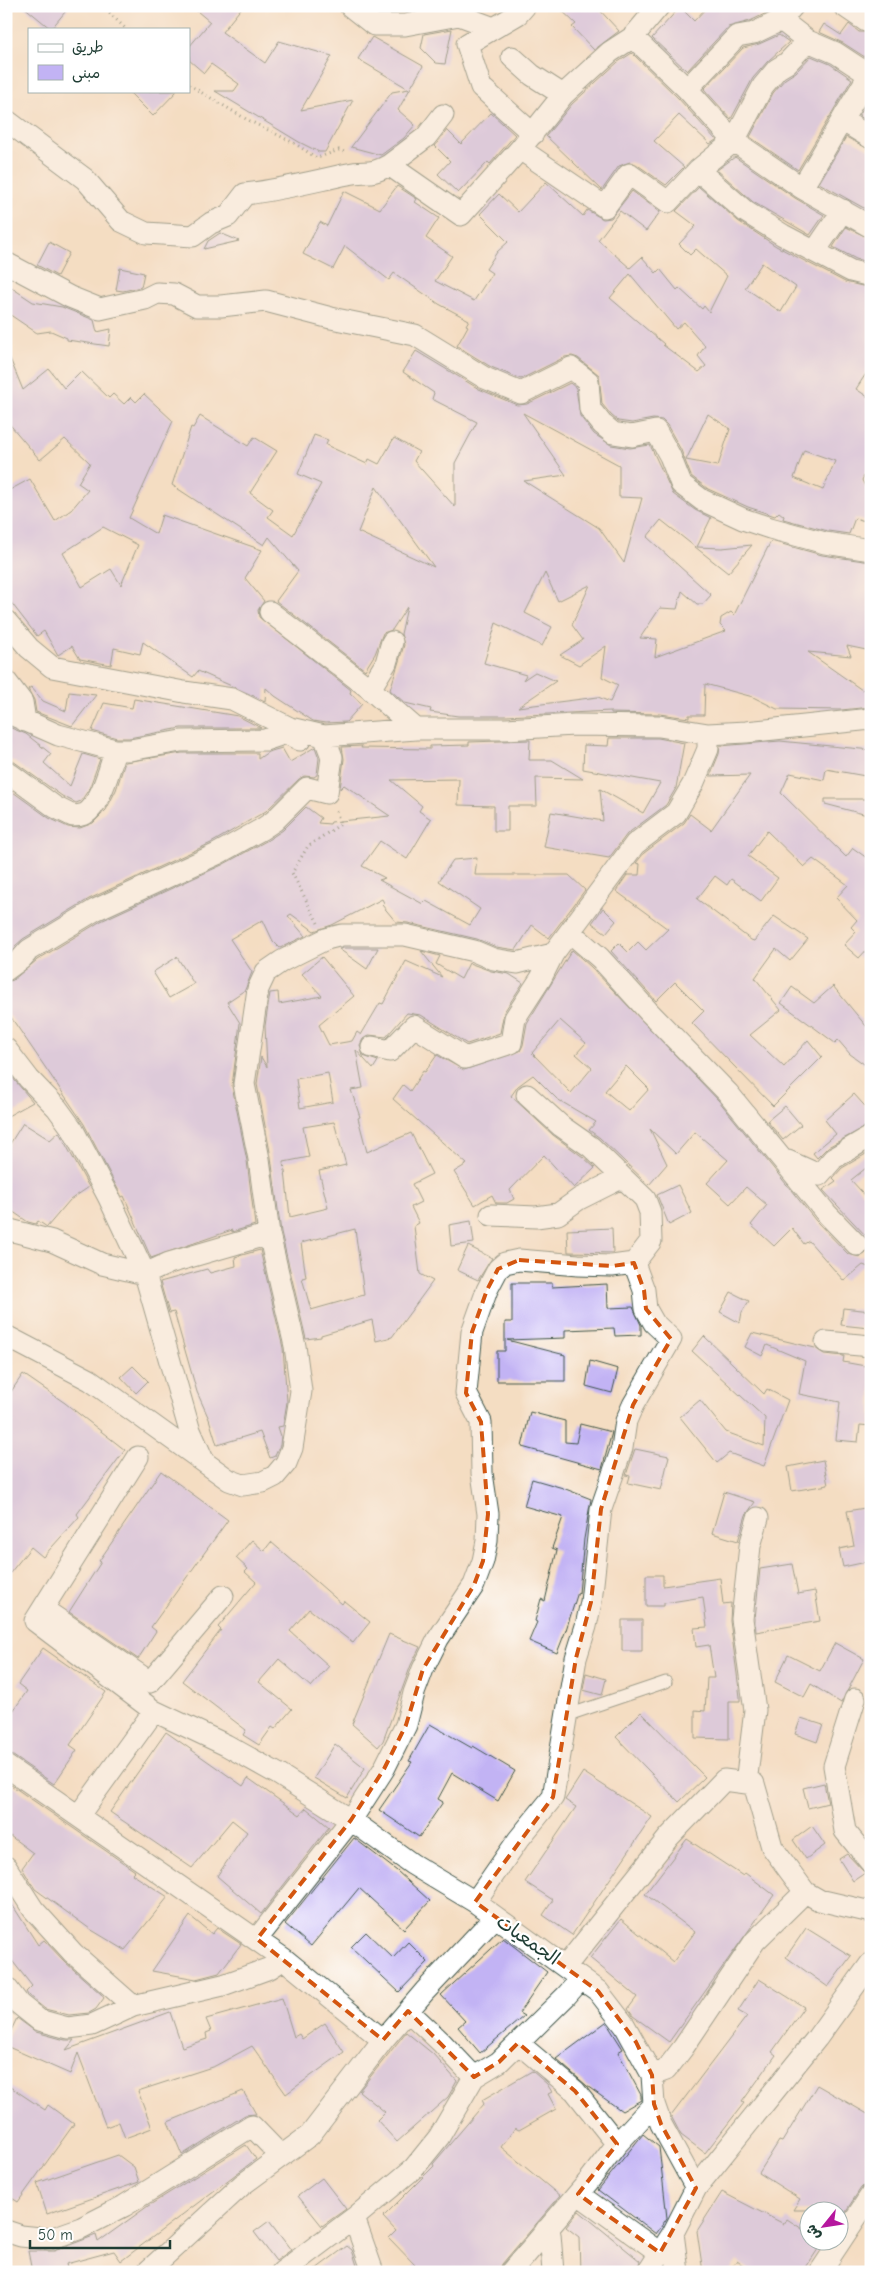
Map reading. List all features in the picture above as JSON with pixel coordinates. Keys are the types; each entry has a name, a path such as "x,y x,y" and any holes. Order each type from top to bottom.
{"street":[{"path":"350,6 374,25 405,25 459,14 494,28"},
{"path":"525,6 518,14 467,44 481,87 526,142 605,206 629,174 668,202 698,170 734,141 763,86 808,40"},
{"path":"389,165 461,216 526,142 563,95 610,52 633,37 659,6"},
{"path":"830,6 834,10 838,6"},
{"path":"844,6 866,20 871,13"},
{"path":"687,90 738,36 754,33 787,13 808,40 836,53 870,76 802,188"},
{"path":"633,37 687,90 734,141 802,188 871,226"},
{"path":"512,57 532,75 563,95"},
{"path":"6,120 85,179 121,221 146,233 193,236 210,222 228,216 245,194 269,191 352,173 371,174 389,165 426,137 443,116"},
{"path":"842,120 871,138"},
{"path":"698,170 746,212 783,235 851,271 871,276"},
{"path":"815,252 843,210"},
{"path":"6,263 70,297 100,310 145,299 157,292 174,294 197,306 222,306 266,301 331,318 415,335 485,378 521,393 571,368 588,381 590,409 602,424 613,433 632,436 656,431 670,456 681,484 702,500 743,519 770,528 825,543 871,550"},
{"path":"270,612 370,689 416,729"},
{"path":"6,621 29,648 52,667 184,692 232,699 290,728 324,736 416,729 506,729 609,725 659,726 708,734 871,719"},
{"path":"370,689 386,663 392,642"},
{"path":"6,643 31,668 45,671 52,667"},
{"path":"6,681 22,702 16,717 58,735 115,750 130,750 181,741 265,740 286,733 308,745 324,736"},
{"path":"372,1047 390,1051 414,1026 465,1058 511,1043 515,1018 542,978 553,954 635,844 676,813 693,784 708,749 708,734"},
{"path":"6,970 21,960 29,950 95,910 217,854 274,822 306,788 327,793 332,757 324,736"},
{"path":"6,770 55,807 74,816 85,814 99,797 115,750"},
{"path":"570,932 600,958 677,1042 728,1093 826,1213 857,1245"},
{"path":"6,1336 90,1380 229,1480 244,1485 263,1482 275,1476 286,1463 292,1448 301,1391 295,1346 269,1234 259,1159 244,1084 258,989 266,972 282,961 326,939 342,936 406,935 474,951 493,959 517,963 553,954"},
{"path":"6,1049 29,1079 57,1108 73,1130 145,1274 189,1428 204,1462"},
{"path":"257,1939 350,1820 384,1769 399,1741 423,1669 438,1639 474,1585 483,1561 487,1541 488,1514 482,1473 481,1422 466,1393 472,1332 487,1290 498,1269 505,1263 519,1260 578,1266 612,1266 634,1263 651,1241 650,1212 645,1198 621,1178 591,1147 561,1126 527,1095"},
{"path":"783,1159 820,1175 834,1158 871,1136"},
{"path":"491,1215 536,1217 558,1214 579,1199 621,1178"},
{"path":"6,1229 52,1242 102,1264 145,1274 169,1263 269,1234"},
{"path":"475,1902 518,1840 553,1797 576,1658 591,1602 601,1509 622,1448 630,1413 670,1339 654,1324 646,1309 644,1290 634,1263"},
{"path":"826,1342 871,1346"},
{"path":"138,1457 42,1609 150,1682 222,1596"},
{"path":"746,1783 755,1710 742,1619 750,1546 758,1518"},
{"name":"الجمعيات","path":"42,1609 35,1621 154,1711 226,1745 278,1774 350,1820 412,1864 475,1902 598,1991 636,2042 652,2074"},
{"path":"855,1699 834,1766 845,1831 871,1863"},
{"path":"78,1815 154,1711"},
{"path":"6,1766 284,1958 383,2040"},
{"path":"282,2272 354,2218 414,2168 439,2137 474,2077 499,2062 566,1996 573,1973 669,1837 724,1780 754,1784 772,1847 806,1892 819,1900 871,1912"},
{"path":"6,1867 32,1909 74,1953 133,2006"},
{"path":"696,2188 661,2124 654,2104 652,2074 666,2070 756,1940 806,1892"},
{"path":"147,2272 242,2185 310,2135 383,2040 495,1917"},
{"path":"6,1987 19,2004 39,2020 68,2028 92,2025 133,2006 223,1984 270,1968 284,1958"},
{"path":"648,2272 673,2233 696,2188 817,2038 871,1963"},
{"path":"408,2011 474,2077"},
{"path":"518,2043 575,2091 617,2144"},
{"path":"511,2272 578,2194 617,2144 654,2104"},
{"path":"6,2231 21,2236 50,2239 81,2228 124,2206 252,2126 281,2156"},
{"path":"578,2194 660,2253"},
{"path":"820,2272 871,2194"},
{"path":"354,2218 373,2272"},
{"path":"546,2230 550,2234 553,2272"},
{"path":"673,2233 678,2272"}],"lane":[{"path":"565,1716 666,1682"}],"path":[{"path":"102,6 125,28"},
{"path":"190,86 246,119 294,143 317,158 339,150 352,154"},
{"path":"326,939 292,873 308,846 341,824 327,793"}],"highlighted area":[{"path":"519,1260 612,1266 634,1263 644,1290 646,1309 671,1339 633,1405 601,1509 591,1602 576,1658 553,1797 475,1902 598,1991 636,2042 652,2075 654,2104 661,2124 696,2188 660,2253 578,2194 617,2144 575,2091 518,2043 499,2062 474,2077 408,2011 383,2040 257,1939 351,1820 384,1769 406,1725 423,1669 474,1585 483,1561 488,1514 481,1422 466,1393 472,1332 487,1290 498,1269"}],"building":[{"path":"23,6 70,6 52,28"},
{"path":"191,6 243,6 222,32 265,63 279,41 332,56 301,110 353,100 325,152 319,152 299,142 215,91 234,91 239,84 211,64 204,73 190,61 190,46 210,22"},
{"path":"557,6 596,6 619,31 594,50 572,27 576,24"},
{"path":"708,6 776,6 773,10 750,21 728,27 687,71 652,38 680,7 694,21"},
{"path":"824,24 841,35 849,24 859,32 871,32 871,61 843,43 819,32"},
{"path":"452,29 445,64 436,63 421,48 424,34"},
{"path":"779,35 789,42 753,78 731,119 704,89 743,48 759,44"},
{"path":"372,37 423,66 398,110 415,125 404,138 381,155 351,147 392,92 409,89 358,59"},
{"path":"632,53 678,98 716,140 710,144 679,115 654,141 684,167 666,185 636,164 630,162 619,166 602,190 546,136 572,104 618,62"},
{"path":"811,56 830,64 852,79 798,170 750,137 773,93 785,79 796,72"},
{"path":"129,92 176,92 153,116"},
{"path":"871,96 871,123 859,116"},
{"path":"491,113 515,135 490,164 488,162 458,193 438,174 450,161 435,146 447,130 461,144"},
{"path":"846,137 871,150 871,212 819,183"},
{"path":"735,157 795,198 824,215 810,235 753,202 717,170"},
{"path":"546,182 583,216 587,210 603,219 611,218 632,191 660,212 646,231 620,211 598,240 630,268 642,257 656,273 660,269 677,290 679,288 702,309 704,306 709,312 727,276 696,249 690,255 679,244 696,226 676,211 699,187 738,221 776,246 845,282 871,288 871,366 856,389 871,399 871,463 862,480 871,499 871,523 855,518 849,534 828,531 783,519 784,516 779,512 775,516 748,507 708,489 691,476 681,450 667,425 662,420 653,419 632,423 618,421 611,415 602,404 599,375 578,358 572,356 565,357 521,379 491,367 457,346 468,326 466,325 469,320 439,304 394,273 389,280 345,246 333,269 303,254 320,222 327,226 344,191 380,209 397,186 417,199 415,202 439,218 426,238 452,256 435,281 474,301 492,273 486,269 497,252 508,242 480,214 499,194 518,212","holes":["762,263 796,287 781,312 745,288","630,274 676,329 684,322 705,346 698,356 706,366 699,372 663,345 610,298","708,414 730,429 718,466 686,460","804,450 835,461 823,490 794,478"]},
{"path":"846,227 871,239 871,263 856,259 833,247"},
{"path":"220,233 239,241 204,249 208,241"},
{"path":"49,242 69,253 57,276 37,265"},
{"path":"120,268 144,273 141,287 123,291 116,290"},
{"path":"6,284 33,302 62,307 94,320 97,332 111,329 109,346 67,340 67,338 51,331 37,333 6,312"},
{"path":"6,349 23,390 49,369 64,388 81,371 109,398 113,394 124,404 131,397 136,402 144,394 173,421 129,518 156,534 162,515 262,550 245,578 264,601 258,610 259,617 351,690 350,693 362,704 346,722 325,723 313,721 266,688 265,701 198,671 193,677 143,642 140,654 114,648 111,665 80,659 72,646 58,655 44,631 37,636 6,596 6,492 30,479 55,521 71,510 88,490 78,483 90,463 65,439 40,460 6,420","holes":["103,527 138,545 121,585 111,569 82,587 63,553"]},
{"path":"416,351 479,389 517,405 527,404 570,383 576,388 580,416 594,434 611,445 630,448 650,445 673,494 695,510 711,518 697,547 722,548 752,545 728,573 661,520 647,537 711,595 703,604 697,604 682,591 677,609 660,608 640,638 657,639 655,657 726,631 720,625 721,618 731,612 734,615 771,541 822,555 871,562 871,651 847,646 851,656 808,652 862,690 871,683 871,707 841,710 777,709 753,697 705,684 704,715 689,715 689,718 659,714 611,713 611,711 506,716 458,716 430,712 431,709 405,703 390,690 404,645 401,634 407,607 392,630 383,633 375,654 365,670 276,601 298,571 269,537 264,545 172,485 191,427 193,428 200,416 248,446 254,437 277,451 250,493 273,510 268,517 293,535 321,484 298,474 314,435 328,440 326,445 367,464 369,459 379,464 394,438 419,452 414,461 455,507 455,463 477,422 432,399 434,393 403,372","holes":["523,413 619,465 619,497 642,498 624,563 599,528 524,481 566,475","376,487 434,567 358,532","545,573 558,601 590,585 572,625 583,640 560,655 579,665 606,646 602,677 618,685 610,702 598,697 518,707 556,681 535,672 523,680 526,675 484,663 496,623 542,646 552,627 525,613"]},
{"path":"31,687 43,701 66,711 69,692 96,695 72,726 36,712 34,700 28,689"},
{"path":"134,699 238,716 261,728 181,728 129,738 117,738 92,731 104,703 132,708"},
{"path":"6,726 26,734 51,754 44,763 70,786 83,754 100,759 89,789 81,801 76,803 62,796 13,761 6,759"},
{"path":"609,738 658,738 684,743 676,788 666,805 627,834 609,858 544,847 551,812 603,821 600,789 643,813 660,783 583,769 584,745 608,746"},
{"path":"530,740 529,760 552,760 583,779 536,778 537,806 508,806 508,831 494,831 494,806 458,805 459,779 391,780 422,806 419,811 431,819 407,859 380,841 362,866 385,878 379,880 423,904 426,901 470,925 480,909 439,881 453,860 477,858 475,875 569,875 585,890 549,938 532,925 516,950 496,947 477,939 396,922 382,905 384,903 382,899 332,925 314,931 291,914 288,916 305,936 280,948 273,941 263,920 230,939 252,972 245,990 227,1002 240,1023 232,1086 247,1161 255,1225 232,1232 232,1230 151,1258 124,1196 122,1197 84,1124 6,1010 6,982 13,980 37,960 101,921 222,865 268,840 283,830 306,807 321,818 318,823 330,824 331,822 390,816 344,785 340,789 344,759 342,747 430,749 430,746 469,745 469,742","holes":["177,957 194,984 169,998 153,972"]},
{"path":"780,741 871,750 871,777 826,769 824,780 790,773 781,793 846,857 853,848 871,861 871,945 859,958 844,945 856,932 851,927 857,920 836,898 848,885 813,859 804,867 767,831 748,856 778,878 761,901 731,879 727,885 715,876 697,899 751,940 754,941 774,916 808,939 790,961 776,949 755,978 781,1010 750,1035 784,1067 808,1040 822,1057 773,1106 692,1023 704,1011 675,982 656,1001 611,951 619,943 628,952 638,942 646,950 668,929 616,891 627,875 639,875 640,864 636,863 644,853 684,823 690,814 711,830 750,775 710,776 719,754 720,746"},
{"path":"315,747 319,758 317,775 314,777 304,776 299,779 266,811 211,843 89,899 23,939 6,954 6,787 49,818 68,827 80,828 93,823 106,810 116,790 125,762 182,753 258,753 258,759 268,752 282,748 290,762"},
{"path":"825,799 871,799 871,816 825,804"},
{"path":"603,908 616,921 606,933 592,923"},
{"path":"378,948 367,969 339,949"},
{"path":"572,950 591,967 719,1101 816,1221 848,1254 860,1257 869,1249 871,1250 871,1268 863,1265 844,1281 809,1241 804,1244 792,1228 774,1246 751,1225 767,1205 746,1187 730,1204 707,1183 728,1160 695,1132 676,1154 650,1129 667,1164 649,1185 600,1138 589,1130 596,1122 557,1099 533,1075 518,1086 511,1096 553,1135 595,1168 574,1188 544,1155 510,1190 514,1199 507,1203 496,1203 492,1195 475,1205 454,1172 467,1164 393,1099 403,1085 410,1091 423,1071 425,1072 437,1055 464,1070 520,1051 527,1023","holes":["560,1020 586,1043 576,1054 592,1068 571,1093 532,1053","626,1066 649,1089 629,1111 605,1091"]},
{"path":"421,951 440,956 436,964 461,979 469,963 491,971 509,974 523,983 504,1012 500,1033 467,1044 421,1015 407,1013 386,1037 369,1035 363,1039 360,1045 363,1056 378,1061 373,1069 356,1050 363,1088 351,1090 360,1117 358,1118 367,1152 411,1133 432,1174 412,1184 421,1202 411,1207 419,1223 414,1226 420,1274 433,1281 392,1337 376,1341 372,1320 321,1335 321,1337 306,1339 281,1232 271,1157 257,1084 261,1057 267,1067 265,1026 270,993 278,992 279,1004 322,996 302,974 322,957 354,996 319,1025 329,1045 352,1041 357,1032 361,1035 380,1003 383,1004 406,961 442,977","holes":["328,1073 333,1102 300,1108 296,1079","334,1122 346,1165 319,1171 328,1208 290,1217 284,1162 309,1157 303,1127","355,1229 364,1295 311,1310 302,1278 306,1277 301,1243"]},
{"path":"833,986 871,1032 871,1069 850,1054 838,1040 835,1043 781,1003 792,987 814,1003"},
{"path":"6,1070 33,1102 6,1117"},
{"path":"854,1094 871,1113 871,1124 828,1147 817,1158 813,1153 836,1134 825,1120"},
{"path":"785,1106 801,1125 783,1140 767,1121"},
{"path":"23,1123 50,1140 59,1132 89,1187 70,1200 47,1227 38,1221 36,1224 28,1222 6,1207 6,1150"},
{"path":"871,1151 871,1164 851,1180 871,1202 871,1232 866,1236 823,1190 836,1181 833,1178 842,1168"},
{"path":"678,1185 692,1213 669,1225 657,1195"},
{"path":"471,1221 474,1243 451,1246 449,1225"},
{"path":"612,1228 613,1253 568,1252 567,1230"},
{"path":"468,1246 492,1258 478,1280 457,1270"},
{"path":"260,1250 283,1348 287,1402 283,1426 278,1427 281,1436 280,1445 275,1456 270,1458 260,1432 217,1445 209,1419 197,1392 174,1312 169,1313 160,1282 207,1269 210,1273 236,1266 235,1257"},
{"path":"512,1283 552,1283 552,1287 607,1284 608,1308 633,1307 641,1325 641,1335 615,1336 614,1328 565,1330 565,1338 507,1340 565,1355 565,1381 497,1381 497,1351 505,1351 505,1322 512,1322"},
{"path":"731,1292 749,1301 742,1312 740,1323 720,1312"},
{"path":"843,1308 871,1311 869,1328 841,1325"},
{"path":"752,1333 815,1348 824,1354 844,1356 843,1362 871,1367 871,1426 860,1425 858,1442 836,1440 840,1402 799,1394 805,1361 767,1345 762,1356 745,1347"},
{"path":"704,1336 764,1394 767,1389 788,1400 764,1466 729,1453 717,1463 680,1417 700,1400 726,1432 764,1446 765,1418 692,1351"},
{"path":"590,1361 618,1369 612,1393 586,1386"},
{"path":"133,1366 148,1381 136,1393 121,1377"},
{"path":"23,1374 65,1403 125,1450 77,1514 79,1517 43,1557 31,1547 6,1578 6,1399"},
{"path":"530,1412 565,1421 565,1442 576,1443 580,1424 612,1432 602,1469 522,1447"},
{"path":"635,1449 669,1456 661,1490 628,1483 630,1476 626,1475"},
{"path":"823,1460 828,1485 792,1491 788,1467"},
{"path":"161,1471 228,1520 151,1627 156,1631 138,1659 69,1612 101,1562 99,1561"},
{"path":"532,1479 591,1499 584,1539 579,1593 557,1653 529,1641 537,1622 535,1621 541,1599 545,1601 557,1550 552,1548 563,1517 524,1506"},
{"path":"724,1492 755,1502 746,1515 738,1541 712,1533"},
{"path":"871,1507 871,1561 843,1567 839,1549 854,1546 847,1511"},
{"path":"252,1540 264,1551 271,1542 342,1604 344,1601 370,1622 353,1643 309,1609 290,1631 329,1666 311,1687 279,1659 259,1682 292,1709 275,1729 272,1727 259,1745 243,1735 246,1730 182,1681 221,1630 218,1627 256,1582 245,1572 248,1569 236,1558"},
{"path":"792,1564 798,1594 815,1591 820,1621 756,1632 755,1619 760,1569"},
{"path":"646,1575 663,1575 663,1586 720,1578 723,1604 731,1603 730,1621 740,1697 740,1701 729,1701 729,1739 695,1738 695,1710 705,1711 707,1678 714,1678 709,1645 696,1647 694,1628 707,1627 703,1597 664,1603 664,1606 646,1606"},
{"path":"622,1620 642,1620 642,1651 622,1651"},
{"path":"389,1634 420,1647 411,1665 383,1741 378,1747 352,1724"},
{"path":"835,1643 864,1659 841,1703 811,1684 804,1697 775,1682 788,1655 820,1671"},
{"path":"43,1648 106,1692 70,1745 77,1750 54,1784 6,1751 6,1721 27,1691 18,1684"},
{"path":"586,1673 606,1679 602,1695 583,1690"},
{"path":"641,1712 705,1777 679,1802 616,1737"},
{"path":"801,1718 823,1725 817,1742 795,1734"},
{"path":"430,1724 472,1748 473,1746 515,1771 498,1801 452,1773 438,1799 443,1802 419,1837 379,1810 412,1762 409,1761"},
{"path":"166,1732 243,1786 248,1778 300,1815 306,1808 329,1827 261,1914 217,1876 247,1832 232,1820 192,1868 110,1812"},
{"path":"335,1744 365,1768 347,1798 314,1778"},
{"path":"583,1772 652,1817 572,1935 543,1915 553,1900 525,1882 576,1807 565,1800"},
{"path":"8,1783 135,1871 132,1874 168,1897 125,1950 90,1929 35,1889 22,1868 33,1853 6,1833 6,1786"},
{"path":"824,1783 828,1803 808,1808 803,1788"},
{"path":"812,1826 825,1845 806,1859 793,1840"},
{"path":"354,1838 397,1871 430,1901 404,1929 359,1888 311,1946 285,1924"},
{"path":"687,1839 743,1876 745,1873 774,1895 669,2042 633,2016 628,2009 637,1997 590,1958 621,1919 673,1962 695,1932 645,1894"},
{"path":"847,1854 865,1873 853,1881 839,1859"},
{"path":"6,1895 38,1945 44,1940 65,1962 101,1994 104,1998 96,2009 89,2013 69,2015 45,2009 28,1995 26,1992 32,1986 6,1953"},
{"path":"190,1916 212,1934 217,1928 241,1944 219,1973 196,1979 152,1971"},
{"path":"806,1928 851,1956 828,1987 786,1957"},
{"path":"366,1932 393,1958 408,1942 428,1962 399,1992 351,1947"},
{"path":"503,1938 547,1972 519,2013 524,2016 480,2053 458,2027 465,2021 441,1995"},
{"path":"759,1979 804,2007 772,2052 776,2055 742,2102 744,2103 705,2153 681,2135 671,2116 747,2016 738,2011"},
{"path":"282,1998 294,2037 299,2034 302,2039 325,2023 344,2052 286,2094 252,2046 215,2066 138,2091 152,2128 125,2138 119,2122 106,2127 78,2053 70,2074 6,2046 6,2041 17,2018 36,2032 65,2040 74,2040 66,2050 170,2012 182,2047 207,2039 206,2033 211,2031 206,2019"},
{"path":"606,2022 623,2049 618,2052 641,2095 641,2100 622,2111 587,2086 556,2059"},
{"path":"406,2032 433,2054 457,2081 448,2097 397,2142 377,2120 385,2112 359,2091"},
{"path":"532,2071 547,2084 552,2092 548,2094 556,2109 519,2130 515,2128 501,2147 560,2196 502,2264 499,2272 408,2272 415,2265 389,2238 396,2231 383,2217 434,2166 433,2164 484,2104 482,2100"},
{"path":"6,2084 45,2110 48,2105 74,2124 18,2202 6,2194"},
{"path":"817,2085 871,2116 871,2179 861,2188 850,2205 850,2200 800,2200 800,2210 793,2210 800,2199 759,2173 779,2141 782,2142"},
{"path":"243,2091 256,2114 245,2115 182,2155 168,2122"},
{"path":"643,2134 659,2147 667,2218 656,2234 598,2190"},
{"path":"246,2145 256,2159 121,2261 114,2251 66,2264 68,2272 32,2272 28,2251 54,2251 96,2235 98,2242 148,2206"},
{"path":"118,2155 134,2167 139,2182 47,2214 37,2183"},
{"path":"322,2178 346,2209 322,2226 298,2196"},
{"path":"722,2192 784,2224 787,2219 800,2227 800,2250 817,2250 803,2272 753,2272 737,2261 729,2272 703,2272 697,2231"},
{"path":"579,2211 640,2261 636,2272 580,2272 579,2237 566,2227"},
{"path":"269,2221 291,2250 276,2261 254,2232"},
{"path":"347,2246 352,2250 359,2272 312,2272"}]}
